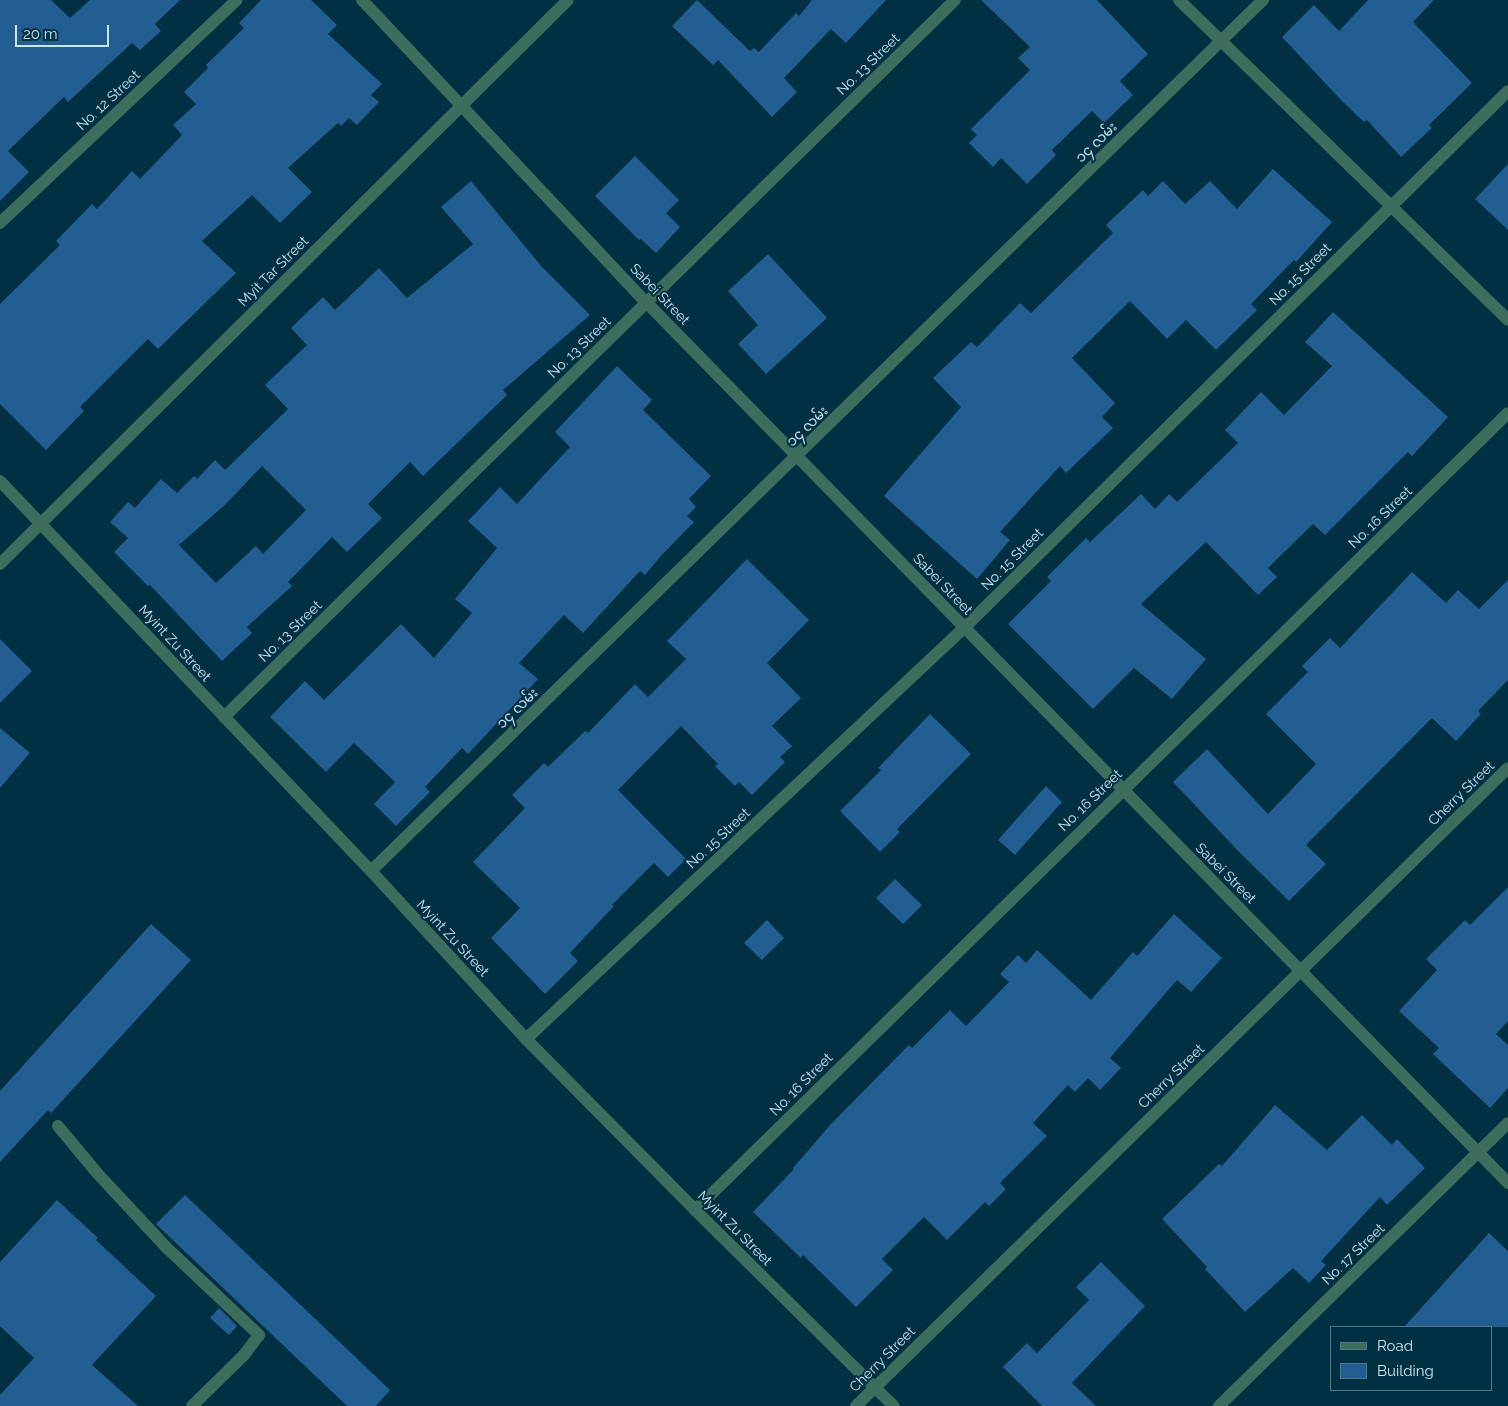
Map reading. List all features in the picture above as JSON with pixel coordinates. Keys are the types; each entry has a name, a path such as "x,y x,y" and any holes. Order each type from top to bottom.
{"street":[{"name":"No. 12 Street","path":"0,223 237,0"},
{"name":"Sabei Street","path":"362,0 646,302 798,455 1122,790 1301,969 1508,1182"},
{"name":"Myit Tar Street","path":"0,564 568,0"},
{"name":"No. 13 Street","path":"224,717 955,0"},
{"path":"1178,0 1508,320"},
{"name":"၁၄ လမ်း","path":"371,871 1263,0"},
{"name":"No. 15 Street","path":"526,1039 964,628 1508,90"},
{"name":"No. 16 Street","path":"695,1210 1508,413"},
{"name":"Myint Zu Street","path":"0,482 371,871 526,1039 695,1210 894,1406"},
{"name":"Cherry Street","path":"856,1406 1508,768"},
{"name":"No. 17 Street","path":"1219,1406 1508,1123"},
{"path":"58,1126 97,1173 167,1248 259,1335 243,1356 192,1406"}],"building":[{"path":"0,0 51,0 70,18 90,0 180,0 155,24 161,31 140,50 132,43 68,102 64,97 8,151 29,172 0,201"},
{"path":"261,0 311,0 337,25 328,34 382,84 371,95 379,102 357,125 349,118 341,126 338,123 288,168 312,192 280,223 252,195 202,241 236,273 158,349 148,339 80,407 84,411 46,450 0,404 0,304 60,245 56,241 92,204 97,209 132,171 140,179 182,135 173,125 196,104 184,92 208,68 206,65 244,28 239,23"},
{"path":"697,0 750,51 754,48 759,52 796,13 799,16 812,0 886,0 846,43 831,29 784,78 797,92 772,117 718,60 713,65 672,26"},
{"path":"981,0 1097,0 1148,54 1120,81 1133,95 1104,123 1092,111 1052,150 1056,155 1027,184 1001,158 993,167 969,143 977,135 971,129 1030,70 1018,58 1030,47"},
{"path":"1368,0 1434,0 1413,22 1472,83 1429,125 1432,128 1401,157 1367,120 1364,122 1341,100 1282,37 1314,5 1339,31"},
{"path":"635,156 679,200 666,213 680,227 656,253 641,239 639,240 595,196"},
{"path":"1508,164 1508,230 1475,199"},
{"path":"1273,169 1332,222 1296,262 1294,260 1251,304 1257,310 1216,350 1186,320 1167,339 1130,301 1072,358 1115,403 1102,417 1113,428 1066,473 1060,466 1000,532 1010,540 977,579 884,496 961,407 933,378 971,342 977,347 1020,303 1031,313 1113,233 1106,225 1143,190 1148,196 1163,181 1185,204 1210,181 1237,209"},
{"path":"471,181 542,267 590,315 503,390 507,395 423,476 410,462 368,504 382,518 347,552 332,537 288,582 292,586 247,627 252,633 222,661 150,585 148,586 114,552 128,538 110,522 128,502 135,508 161,479 177,493 194,476 197,479 215,460 225,470 288,409 265,385 307,345 291,328 323,297 335,310 379,268 407,298 473,244 441,207","holes":["262,466 306,510 263,554 256,546 216,583 179,545 226,504"]},
{"path":"768,254 827,318 766,374 738,344 758,325 728,291"},
{"path":"1333,312 1448,417 1412,456 1408,452 1325,535 1313,524 1268,568 1277,577 1258,595 1206,542 1141,604 1206,659 1172,699 1134,668 1093,709 1008,624 1051,581 1047,577 1086,538 1090,542 1141,494 1155,509 1169,494 1177,502 1238,443 1225,430 1261,392 1284,415 1332,366 1305,342"},
{"path":"617,366 652,400 643,410 711,476 689,499 696,507 687,516 694,522 645,575 640,571 583,633 564,615 519,663 538,679 468,754 462,748 425,787 430,792 396,826 374,804 395,782 354,743 326,772 270,717 305,681 324,700 401,624 434,658 472,613 455,599 497,548 468,521 500,487 517,504 570,447 555,432"},
{"path":"747,559 809,620 767,663 801,698 772,726 792,746 780,757 785,762 752,795 739,782 735,786 715,766 718,764 681,726 618,790 686,859 668,877 654,863 612,905 614,906 570,953 578,961 545,994 491,938 520,908 473,862 525,808 512,795 544,763 548,767 585,731 588,733 635,684 648,697 686,659 667,641"},
{"path":"1412,572 1446,603 1458,590 1479,609 1508,580 1508,680 1478,711 1481,714 1456,741 1432,718 1306,845 1326,864 1289,901 1241,854 1173,782 1207,749 1268,814 1316,764 1266,714 1308,672 1302,666 1330,638 1340,648"},
{"path":"0,639 32,671 0,703"},
{"path":"930,714 971,754 897,829 900,832 880,852 840,811 881,770 878,768"},
{"path":"0,728 30,753 0,788"},
{"path":"1046,786 1062,802 1015,855 998,840"},
{"path":"895,879 922,905 903,924 876,898"},
{"path":"1508,887 1508,1021 1496,1034 1508,1045 1508,1088 1490,1108 1433,1054 1439,1048 1399,1011 1437,970 1426,959 1465,920 1470,925"},
{"path":"1174,914 1222,958 1191,992 1177,980 1110,1058 1121,1068 1100,1090 1088,1078 1075,1092 1068,1085 1033,1123 1047,1136 1000,1183 1006,1189 989,1206 985,1202 947,1240 924,1217 882,1259 893,1270 856,1307 803,1255 801,1258 753,1212 794,1169 831,1124 909,1045 912,1048 950,1010 966,1026 1009,982 1000,974 1018,955 1026,963 1037,950 1091,1000 1133,952 1137,956"},
{"path":"767,920 784,938 762,960 744,943"},
{"path":"151,924 191,960 51,1113 48,1110 0,1162 0,1091"},
{"path":"1275,1105 1327,1150 1362,1115 1392,1145 1397,1139 1425,1168 1387,1205 1380,1197 1321,1261 1326,1265 1309,1283 1293,1268 1245,1312 1205,1269 1207,1267 1162,1219 1219,1164 1222,1166"},
{"path":"185,1195 390,1390 376,1406 347,1406 156,1224"},
{"path":"57,1200 98,1238 96,1240 156,1296 92,1365 138,1406 0,1406 0,1395 34,1358 0,1326 0,1262"},
{"path":"1489,1233 1508,1251 1508,1327 1405,1326"},
{"path":"1101,1262 1145,1306 1072,1383 1096,1406 1042,1406 1003,1367 1027,1343 1037,1353 1089,1300 1076,1287"},
{"path":"219,1308 237,1326 229,1335 210,1318"}]}
